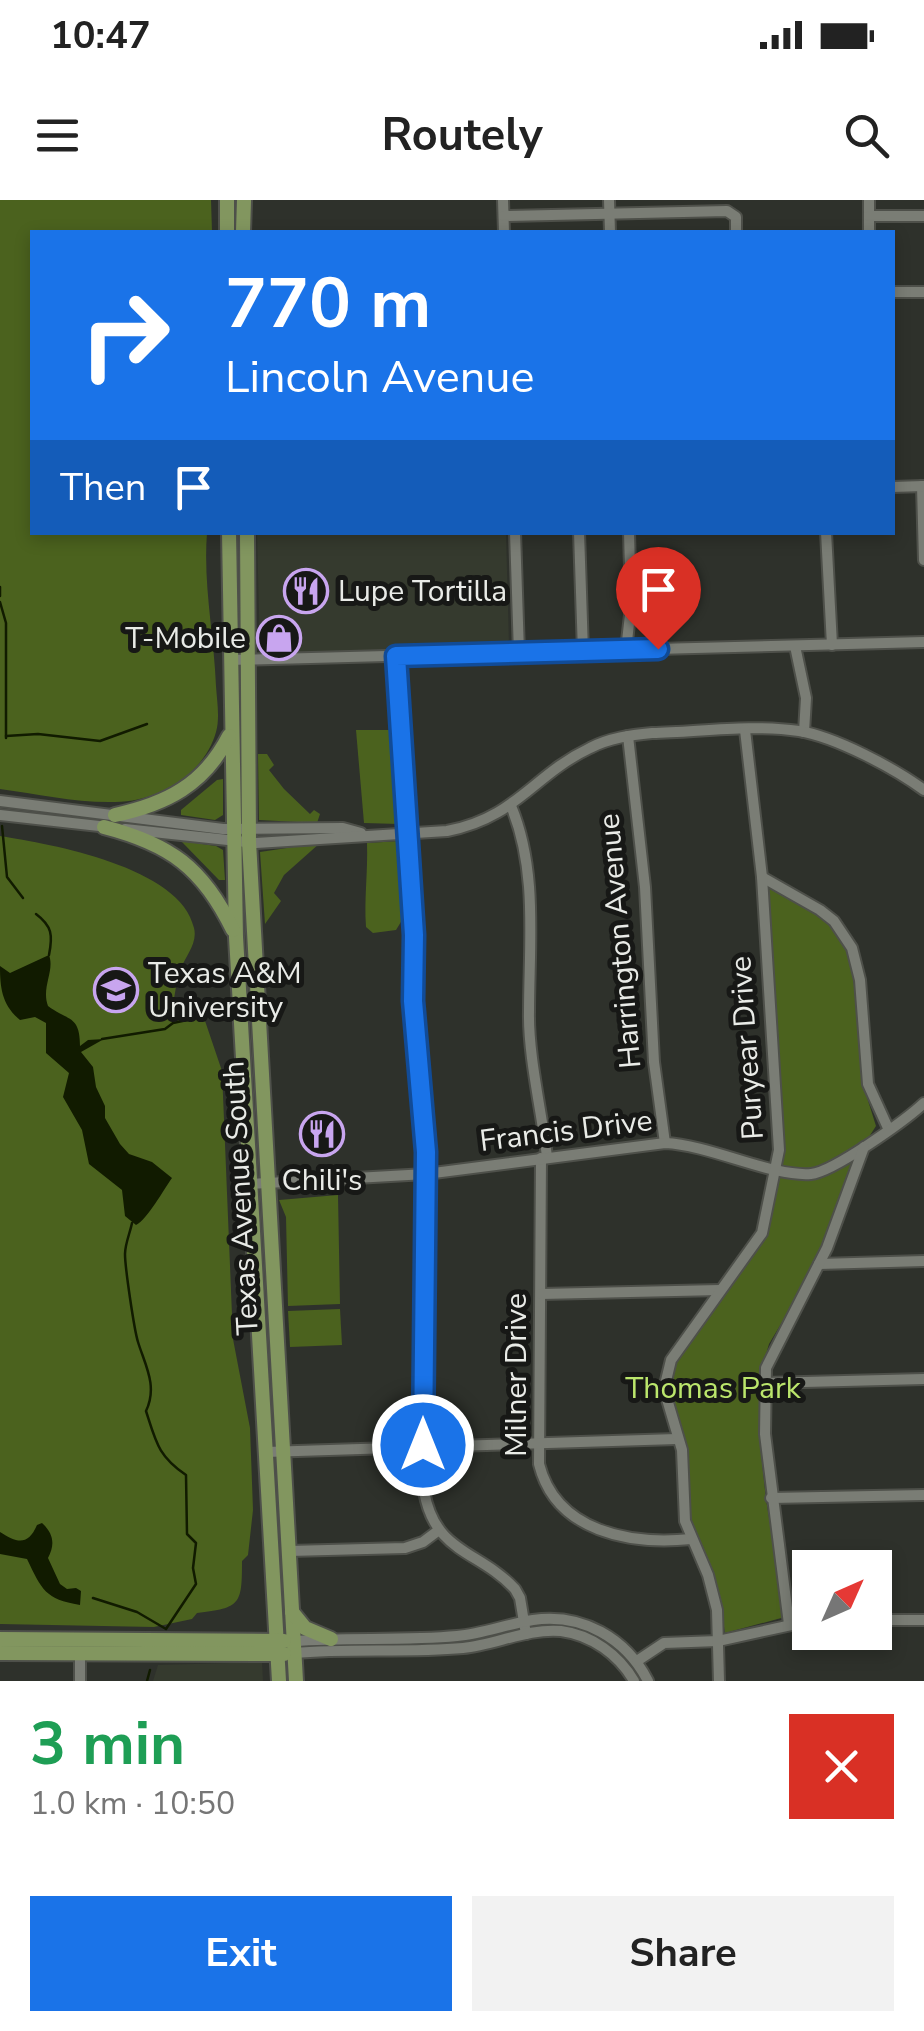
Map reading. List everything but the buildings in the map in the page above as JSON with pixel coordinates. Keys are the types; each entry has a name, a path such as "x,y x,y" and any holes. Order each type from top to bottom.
{"main road":[{"path":"227,200 227,230"},
{"path":"243,230 244,200"},
{"name":"Texas Avenue South","path":"229,535 236,936 278,1681"},
{"name":"Texas Avenue South","path":"247,535 250,836 296,1681"},
{"path":"109,821 182,792 211,766 231,731"},
{"path":"109,821 154,842 190,867 215,896 236,936"},
{"path":"242,1036 260,1036"},
{"path":"248,1642 263,1631 274,1602"},
{"path":"292,1612 305,1628 331,1639"},
{"path":"0,1639 248,1642 277,1648"},
{"path":"80,1653 84,1648 128,1648 140,1641"},
{"path":"0,1653 294,1647"}],"street":[{"path":"503,200 504,230"},
{"path":"609,200 610,230"},
{"path":"869,200 869,230"},
{"path":"504,216 728,212 734,214 736,230"},
{"path":"869,216 924,216"},
{"path":"895,292 924,292"},
{"path":"895,487 923,486 924,560"},
{"path":"515,535 519,653"},
{"path":"578,535 583,652"},
{"path":"626,650 631,606 630,535"},
{"path":"826,535 832,645"},
{"path":"230,660 924,642"},
{"path":"795,646 806,698 804,732"},
{"path":"396,656 426,1174 423,1445 426,1505 439,1530 460,1552 509,1582 520,1598 525,1628"},
{"path":"0,814 250,836 344,828 362,834 463,828 511,806 579,754 628,736 745,730 804,732 830,740 924,790"},
{"name":"Puryear Drive","path":"719,1681 714,1594 685,1521 684,1466 664,1389 666,1372 682,1342 762,1233 776,1168 780,1130 770,1034 762,877 745,730"},
{"name":"Harrington Avenue","path":"628,736 645,887 654,1062 664,1143"},
{"path":"0,801 109,821"},
{"name":"Milner Drive","path":"511,806 520,833 530,909 530,1030 544,1158 539,1442 543,1479 556,1503 565,1510 622,1538 691,1538"},
{"path":"762,877 834,921 852,948 860,980 868,1084 888,1128"},
{"name":"Francis Drive","path":"250,1184 426,1174 664,1143 697,1147 776,1168 818,1173 838,1164 924,1103"},
{"path":"789,1624 771,1498 764,1383 770,1356 819,1264 864,1146"},
{"path":"819,1264 924,1261"},
{"path":"541,1294 720,1290"},
{"path":"764,1383 924,1379"},
{"path":"266,1452 677,1438"},
{"path":"771,1498 924,1496"},
{"path":"289,1551 405,1548 424,1542 439,1530"},
{"path":"294,1647 467,1648 552,1619 585,1624 618,1642 648,1681"},
{"path":"892,1620 924,1620"},
{"path":"636,1662 664,1644 718,1640 792,1624"},
{"path":"294,1647 331,1639 458,1636 525,1628 559,1631 588,1639 614,1656 634,1681"},
{"path":"80,1653 80,1681"}],"shaded area":[{"path":"257,535 506,535 509,646 260,654"},
{"path":"49,955 48,1006 72,1020 78,1029 80,1046 88,1040 104,1039 81,1052 93,1067 105,1118 129,1154 152,1162 172,1178 136,1225 125,1216 122,1190 89,1164 82,1130 63,1097 69,1073 46,1053 46,1023 35,1017 20,1020 3,996 0,966 10,973"},
{"path":"42,1523 51,1535 48,1558 60,1584 81,1591 80,1605 59,1600 46,1591 27,1559 0,1554 0,1532 22,1540"},
{"path":"262,1662 263,1681 153,1681 158,1665"}],"green space":[{"path":"0,200 211,200 212,230 30,230 30,535 207,535 218,709 216,732 190,773 147,797 100,802 0,789"},
{"path":"356,730 394,730 399,824 364,823"},
{"path":"258,754 267,754 274,765 269,770 284,789 310,814 314,810 320,814 317,823 259,820"},
{"path":"223,779 223,815 215,820 181,815 181,810"},
{"name":"Texas A&M University","path":"0,836 80,853 140,874 184,907 194,928 172,1009 202,1012 222,1071 233,1339 250,1428 253,1510 248,1555 242,1561 236,1601 223,1609 197,1613 192,1619 154,1627 0,1624"},
{"path":"181,841 223,850 225,880 219,880"},
{"path":"399,841 407,912 396,930 373,933 366,927 367,843"},
{"path":"320,843 284,875 274,893 281,901 265,924 260,852"},
{"name":"Thomas Park","path":"773,886 829,922 851,956 865,1091 876,1126 856,1157 816,1265 769,1344 760,1375 759,1435 785,1617 725,1633 720,1602 688,1520 682,1445 666,1391 667,1367 763,1237 770,1219 783,1134 766,893"},
{"path":"338,1195 340,1304 288,1306 286,1217 279,1200"},
{"path":"340,1309 342,1345 290,1347 288,1311"}],"waterway":[{"path":"0,587 0,596"},
{"path":"0,602 6,623 6,738"},
{"path":"6,736 38,734 100,741 147,724"},
{"path":"2,826 7,877 23,898"},
{"path":"36,914 50,932 49,955"},
{"path":"102,1039 165,1029 192,1019"},
{"path":"93,1598 137,1612 166,1629 196,1584 196,1543 187,1534 186,1475 159,1448 146,1411 151,1384 136,1335 125,1261 132,1223"},
{"path":"147,1681 150,1670"}],"place":[{"name":"Lupe Tortilla","path":"306,591"},
{"name":"T-Mobile","path":"279,638"},
{"name":"Texas A&M University","path":"116,990"},
{"name":"Chili's","path":"322,1134"}],"route":[{"path":"423,1445 426,1152 413,1001 414,935 396,656 658,649"}]}
